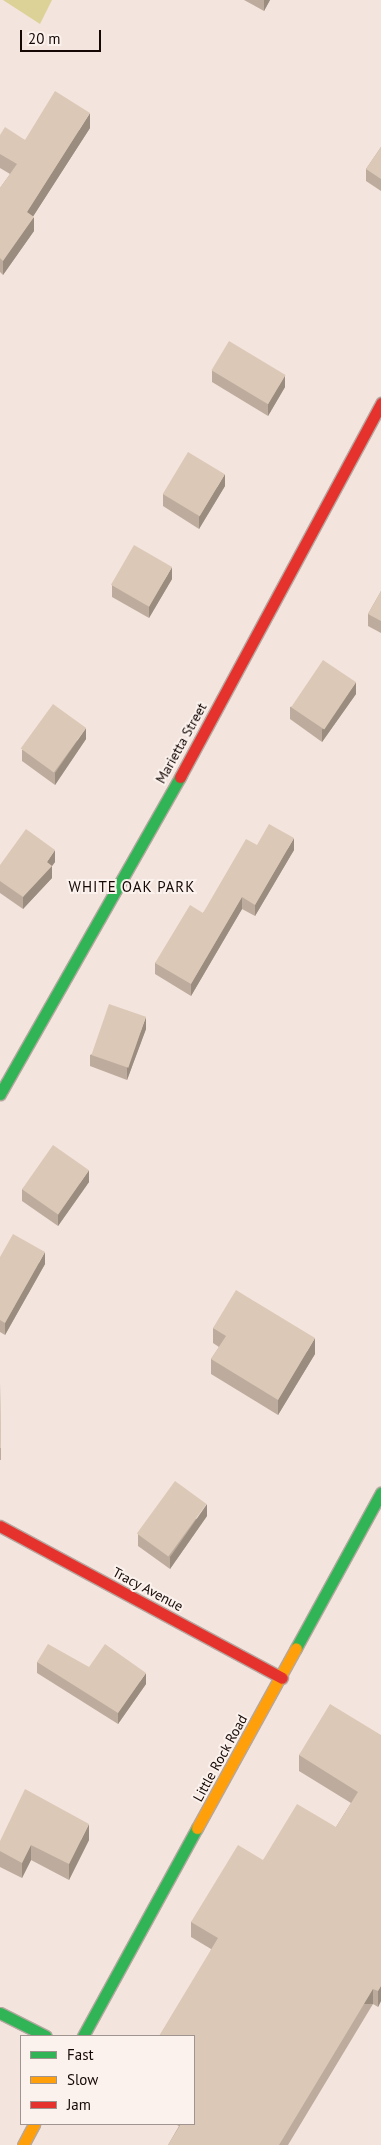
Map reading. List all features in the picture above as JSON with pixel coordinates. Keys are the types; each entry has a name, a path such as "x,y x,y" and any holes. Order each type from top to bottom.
{"street":[{"name":"Marietta Street","path":"0,1094 211,721 381,403"},
{"name":"Little Rock Road","path":"84,2035 282,1678 381,1493"},
{"name":"Tracy Avenue","path":"0,1526 282,1678"},
{"path":"0,2013 44,2035"},
{"path":"23,2145 33,2125"}],"shaded area":[{"path":"3,0 52,0 40,24"}],"building":[{"path":"55,91 90,113 27,212 34,217 3,261 0,258 0,188 17,164 0,154 0,135 5,127 25,140"},
{"path":"381,147 381,179 366,169"},
{"path":"229,341 286,375 268,404 211,370"},
{"path":"188,452 225,474 200,516 163,494"},
{"path":"134,545 172,567 149,607 111,585"},
{"path":"381,591 381,621 368,614"},
{"path":"323,660 356,682 324,730 291,707"},
{"path":"53,704 86,728 54,773 21,748"},
{"path":"269,824 294,838 255,905 242,897 191,984 155,963 190,905 203,913 246,839 257,845"},
{"path":"26,829 55,850 47,862 52,866 23,897 0,881 0,865"},
{"path":"109,1004 146,1017 128,1068 91,1055"},
{"path":"53,1145 89,1170 58,1214 22,1189"},
{"path":"13,1234 45,1252 5,1323 0,1320 0,1257"},
{"path":"236,1290 315,1338 278,1400 211,1359 226,1336 213,1328"},
{"path":"0,1382 1,1448 0,1448"},
{"path":"175,1481 207,1504 168,1557 137,1534"},
{"path":"48,1644 89,1667 105,1644 146,1673 118,1713 37,1662"},
{"path":"330,1704 381,1735 381,1986 378,1991 373,1989 279,2145 168,2145 180,2125 195,2125 195,2035 160,2035 218,1938 191,1922 238,1845 263,1860 297,1804 336,1827 358,1792 299,1755"},
{"path":"25,1789 89,1824 69,1864 31,1845 22,1863 0,1851 0,1841"}],"traffic: fast":[{"path":"0,1094 180,777"},
{"path":"296,1648 381,1493"},
{"path":"84,2035 197,1828"},
{"path":"0,2013 44,2035"}],"traffic: slow":[{"path":"197,1828 296,1648"},
{"path":"23,2145 33,2125"}],"traffic: jam":[{"path":"180,777 381,403"},
{"path":"0,1526 282,1678"}],"district":[{"name":"WHITE OAK PARK","path":"132,887"}]}
